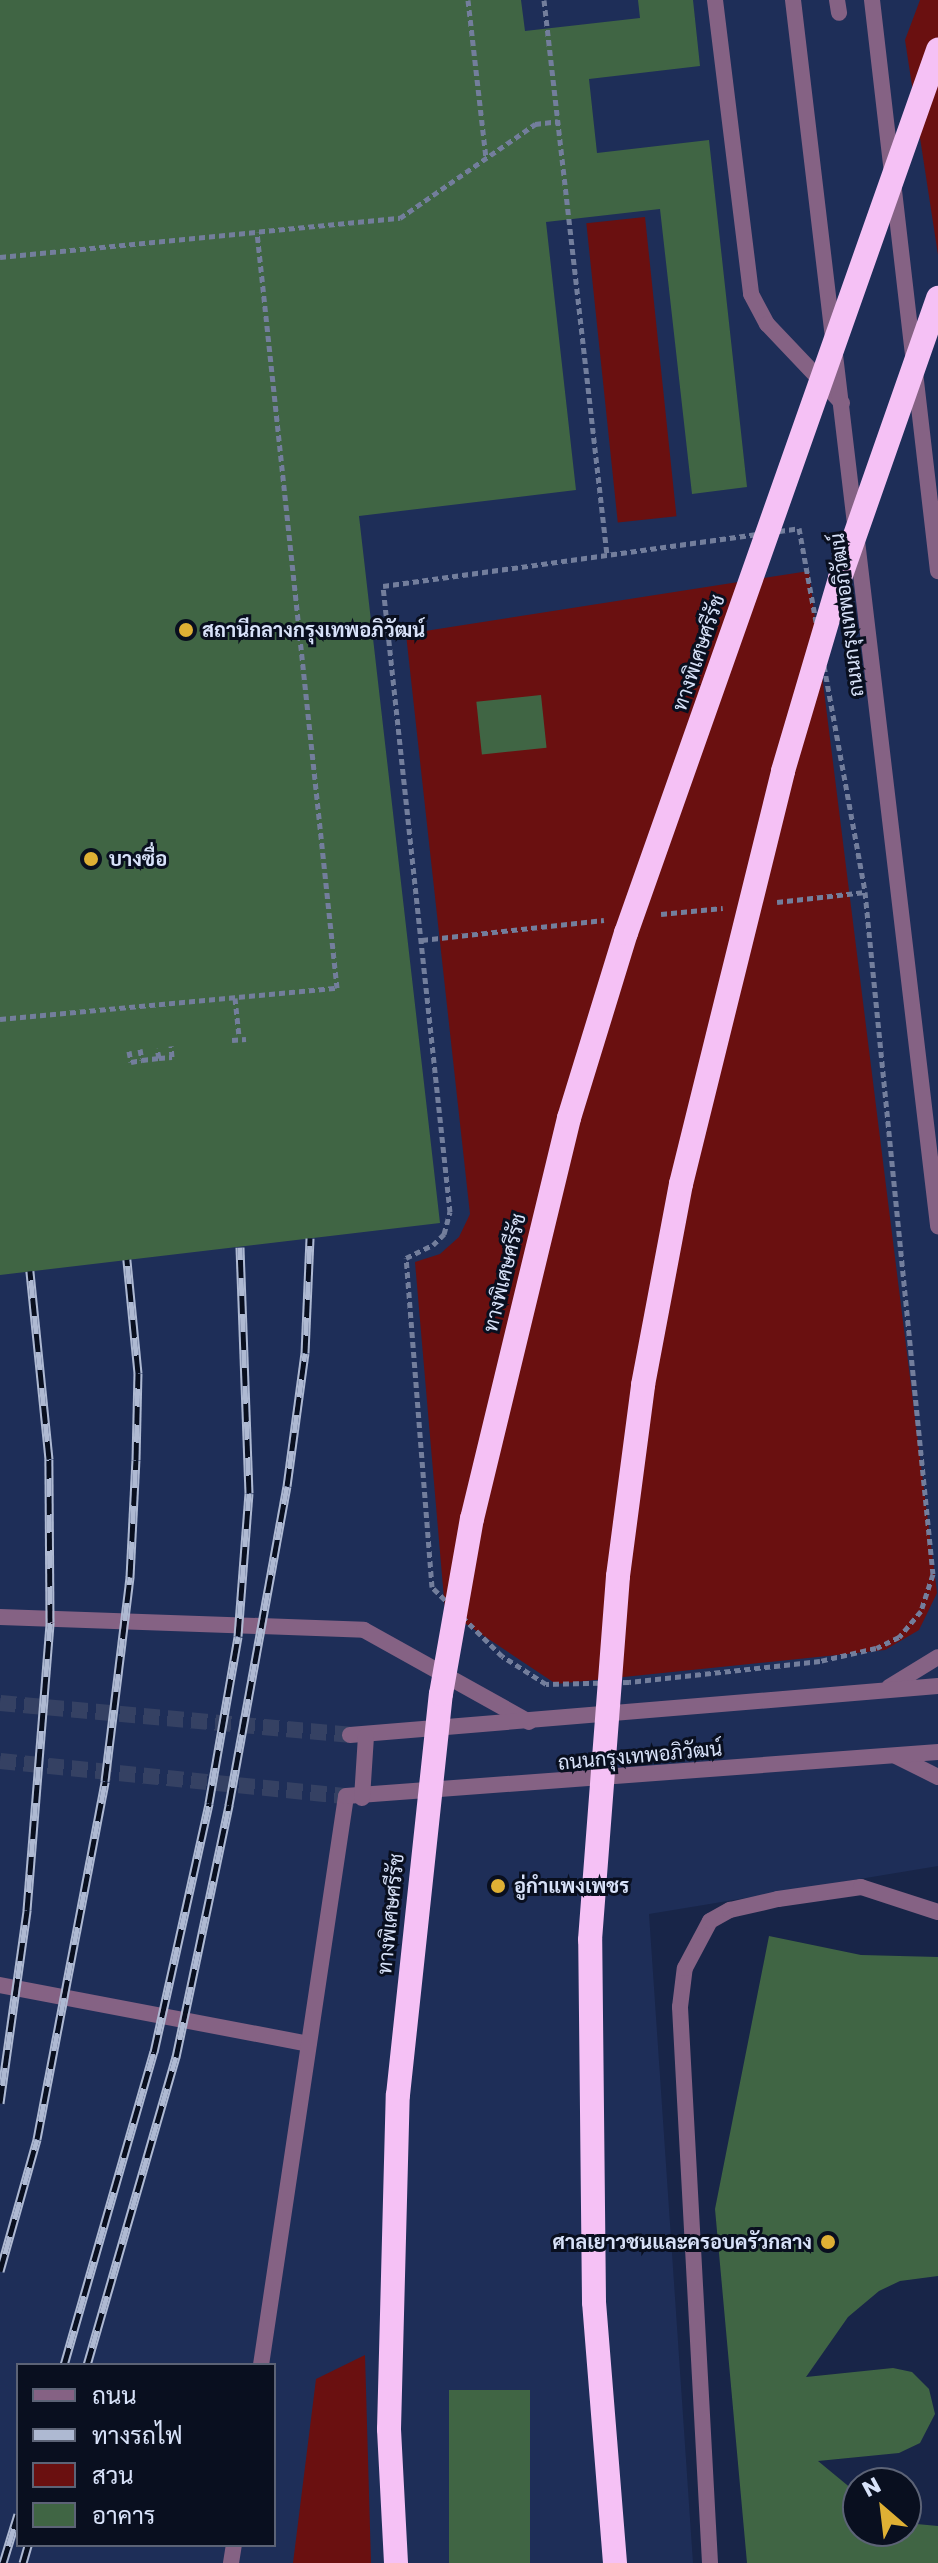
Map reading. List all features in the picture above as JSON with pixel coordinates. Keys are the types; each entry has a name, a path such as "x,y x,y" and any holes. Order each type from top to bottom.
{"highway":[{"name":"ทางพิเศษศรีรัช","path":"396,2563 389,2429 398,2095 441,1694 472,1519 569,1118 626,933 938,50"},
{"path":"615,2563 594,2302 590,1940 618,1576 643,1385 684,1169 783,771 840,578 938,298"}],"street":[{"path":"715,0 751,294 767,324 842,403"},
{"name":"ถนนกรุงเทพอภิวัฒน์","path":"793,0 938,1226"},
{"path":"872,0 938,571"},
{"path":"0,1617 364,1630 529,1722"},
{"path":"880,1691 938,1657"},
{"path":"261,2363 308,2044 354,1797 358,1736 938,1686"},
{"name":"ถนนกรุงเทพอภิวัฒน์","path":"354,1797 938,1752"},
{"path":"894,1756 938,1777"},
{"path":"710,2563 680,2007 685,1968 710,1921 730,1910 778,1899 861,1887 938,1912"},
{"path":"0,1985 308,2044"}],"path":[{"path":"468,0 486,158"},
{"path":"544,0 607,555"},
{"path":"0,257 400,218 535,124 558,121"},
{"path":"0,1019 337,988 257,232"},
{"path":"799,528 865,892 933,1574 921,1611 899,1637 876,1648 820,1661 629,1682 546,1684 502,1656 432,1587 406,1258 433,1245 444,1234 450,1212 383,586 607,555 799,528"},
{"path":"235,998 239,1034"},
{"path":"232,1040 246,1039"},
{"path":"129,1051 131,1062 172,1057 171,1046"},
{"path":"157,1048 159,1058"},
{"path":"140,1049 142,1060"}],"shaded area":[{"name":"สถานีกลางกรุงเทพอภิวัฒน์","path":"0,0 938,0 938,1866 649,1914 693,2563 0,2563"}],"green space":[{"path":"920,0 938,0 938,255 905,40"},
{"path":"645,217 676,516 618,523 586,223"},
{"path":"809,571 937,1593 919,1630 885,1650 556,1684 445,1610 415,1262 440,1254 459,1237 470,1214 406,634"},
{"path":"365,2355 371,2563 293,2563 316,2379"}],"building":[{"name":"สถานีกลางกรุงเทพอภิวัฒน์","path":"0,0 521,0 525,31 640,18 638,0 693,0 700,66 589,79 597,153 709,140 747,487 692,494 660,209 546,222 576,490 359,516 440,1223 0,1275"},
{"path":"541,695 547,748 482,755 476,702"},
{"name":"ศาลเยาวชนและครอบครัวกลาง","path":"769,1936 861,1955 938,1957 938,2276 900,2281 879,2291 848,2317 806,2377 893,2368 912,2372 929,2389 935,2414 920,2443 899,2453 818,2461 842,2481 842,2547 922,2547 922,2524 938,2526 938,2563 747,2563 715,2209"},
{"path":"449,2390 530,2390 530,2563 449,2563"}],"tunnel":[{"path":"0,1703 350,1735"},
{"path":"0,1761 346,1796"}],"railway":[{"path":"88,2363 176,2057 229,1805 287,1486 305,1353 310,1238"},
{"path":"65,2363 154,2052 209,1803 238,1636 249,1493 240,1247"},
{"path":"0,2271 37,2139 105,1781 130,1577 136,1460 138,1373 127,1260"},
{"path":"0,2103 27,1910 50,1622 49,1459 30,1271"},
{"path":"3,2563 16,2521"},
{"path":"23,2563 27,2547"}],"place":[{"name":"สถานีกลางกรุงเทพอภิวัฒน์","path":"186,630"},
{"name":"บางซื่อ","path":"91,859"},
{"name":"อู่กำแพงเพชร","path":"498,1886"},
{"name":"ศาลเยาวชนและครอบครัวกลาง","path":"828,2242"}]}
